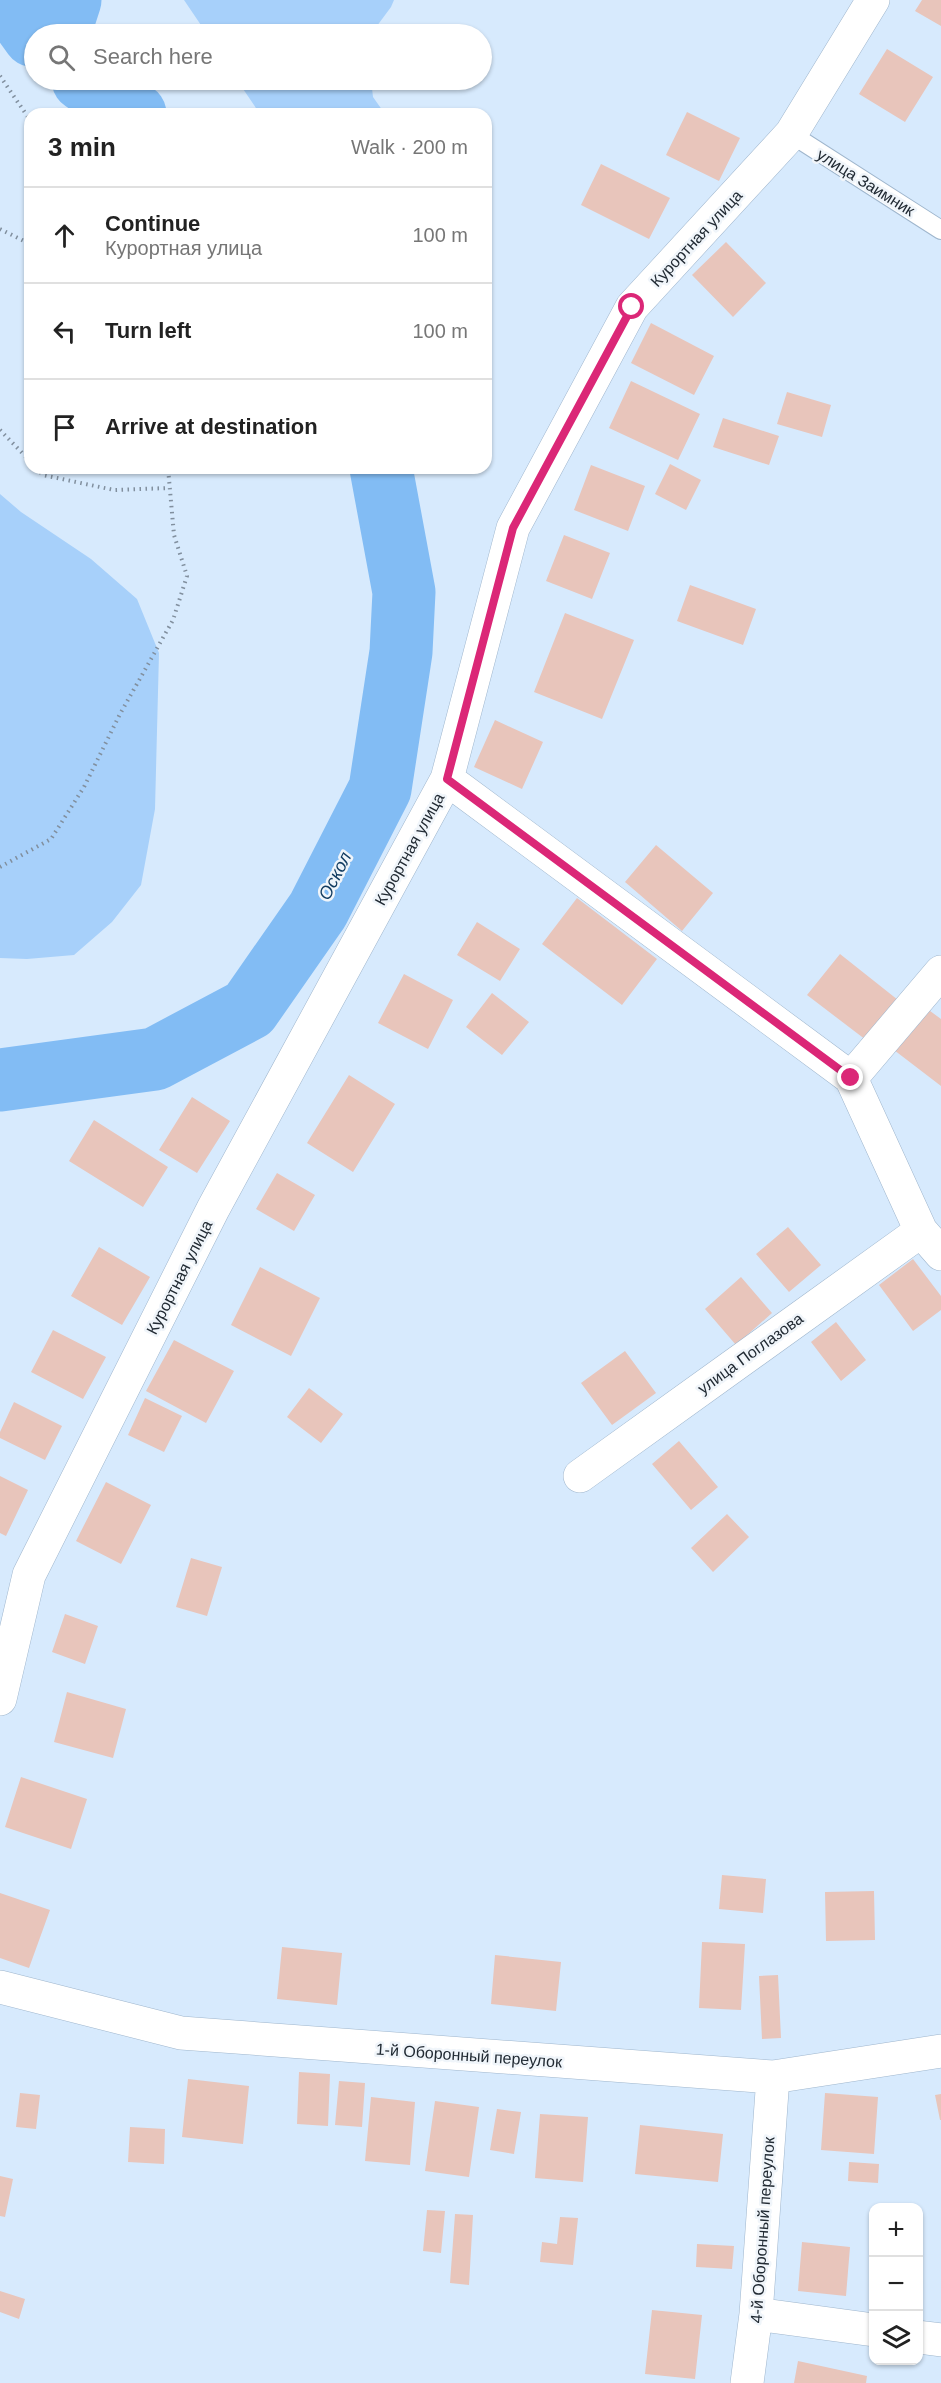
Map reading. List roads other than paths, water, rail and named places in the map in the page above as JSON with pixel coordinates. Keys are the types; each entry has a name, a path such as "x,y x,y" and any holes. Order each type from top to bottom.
{"street":[{"name":"Курортная улица","path":"0,1699 29,1575 213,1209 447,779 513,528 632,307 791,135 873,0"},
{"path":"447,779 851,1078 931,1242"},
{"path":"851,1078 941,972"},
{"name":"улица Поглазова","path":"580,1476 931,1242"},
{"name":"1-й Оборонный переулок","path":"0,1987 181,2033 773,2077 941,2051"},
{"name":"4-й Оборонный переулок","path":"747,2383 756,2314 773,2077"},
{"path":"756,2314 869,2329"},
{"path":"923,2338 941,2340"}],"lane":[{"name":"улица Заимник","path":"791,135 941,230"}],"waterway":[{"name":"Оскол","path":"8,0 25,24"},
{"path":"62,24 70,0"},
{"name":"Оскол","path":"98,90 126,108"},
{"name":"Оскол","path":"0,1080 155,1059 249,1009 318,910 380,789 401,652 404,592 382,474"}]}
